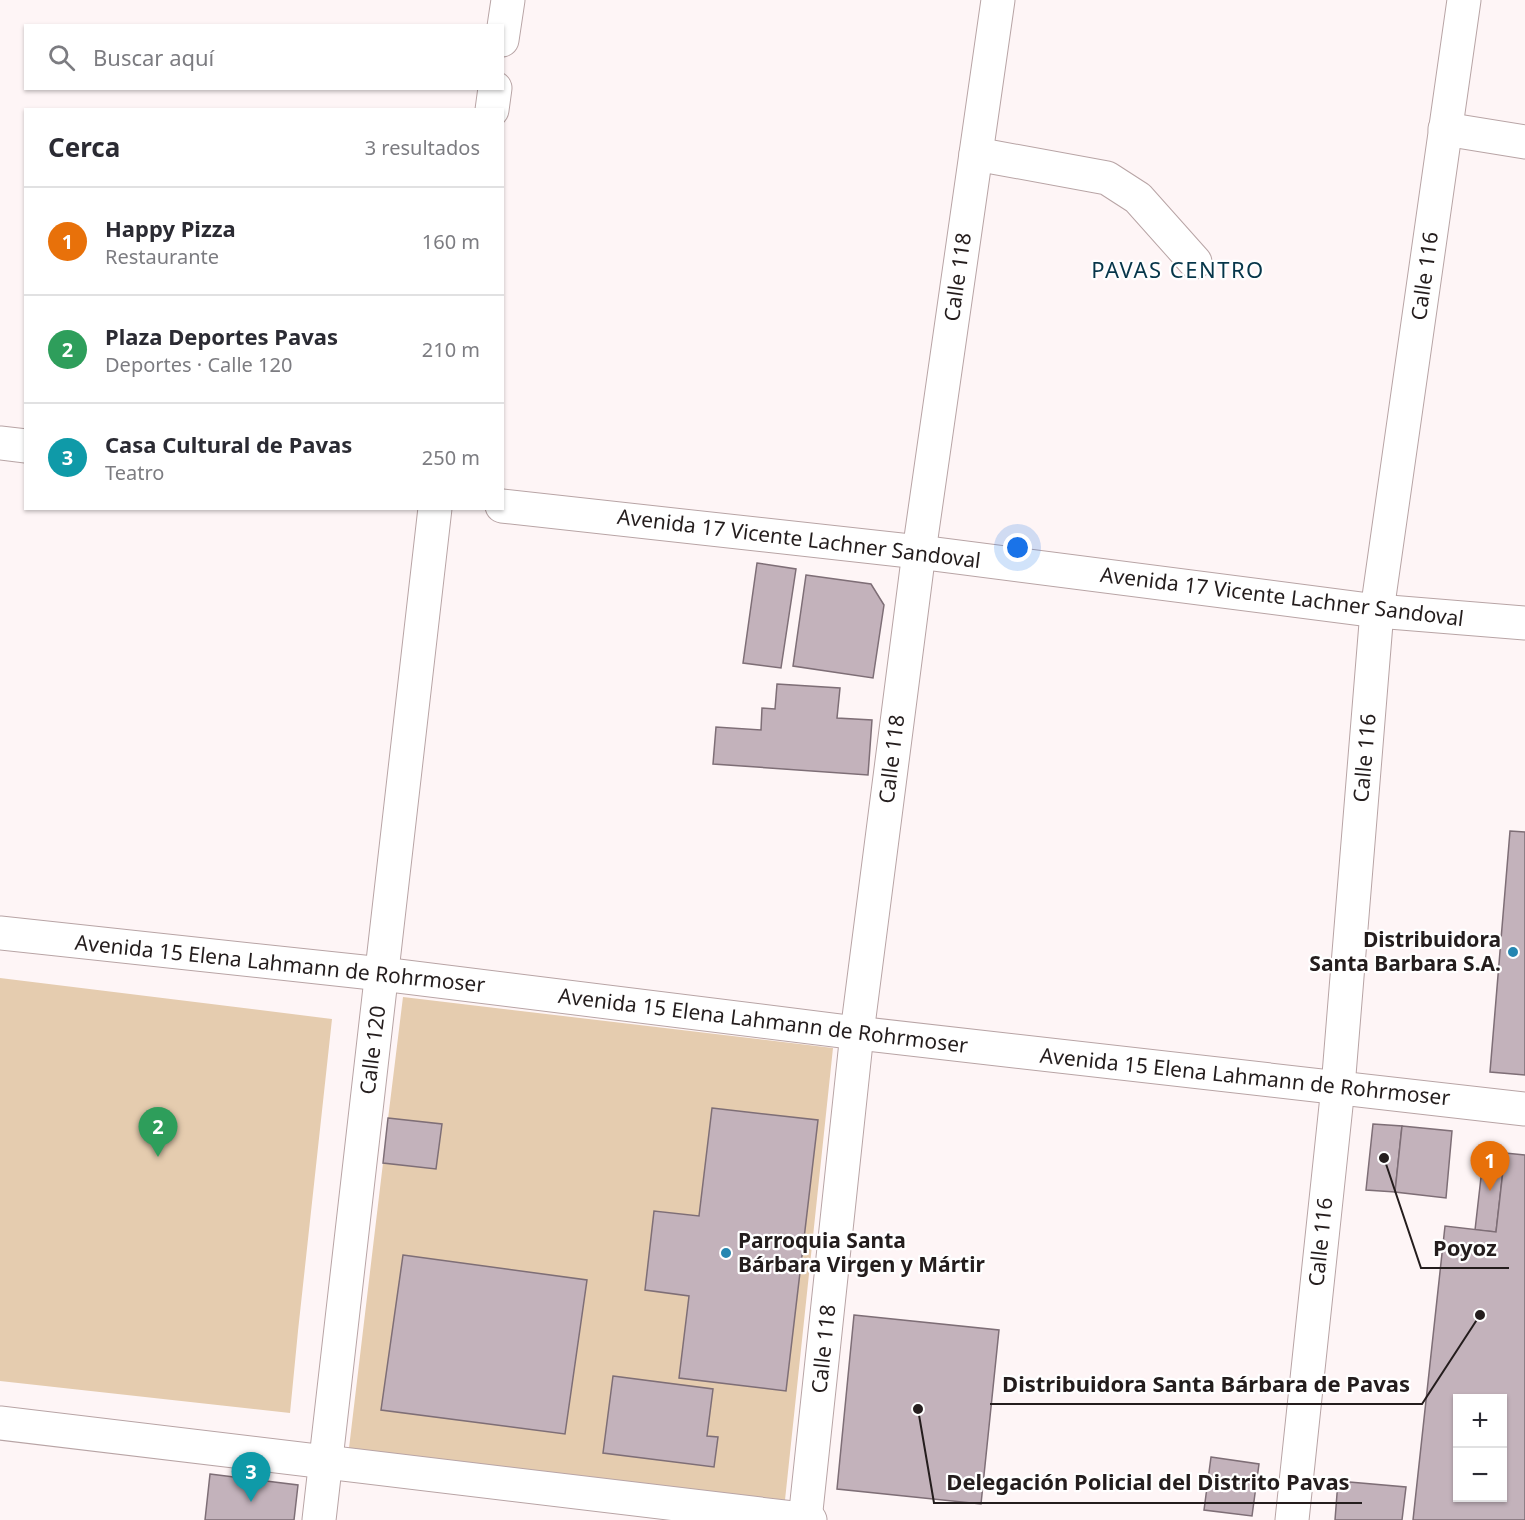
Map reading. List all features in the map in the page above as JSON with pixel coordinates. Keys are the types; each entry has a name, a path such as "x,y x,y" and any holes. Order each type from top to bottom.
{"street":[{"path":"504,27 508,0"},
{"name":"Calle 118","path":"805,1520 857,1033 919,552 998,0"},
{"name":"Calle 116","path":"1292,1520 1338,1087 1377,611 1464,0"},
{"path":"492,108 495,90"},
{"path":"1445,129 1525,142"},
{"path":"976,154 1107,178 1138,198 1195,262"},
{"path":"0,443 24,446"},
{"name":"Avenida 17 Vicente Lachner Sandoval","path":"504,506 919,552 1377,611 1525,623"},
{"name":"Calle 120","path":"319,1520 435,510"},
{"name":"Avenida 15 Elena Lahmann de Rohrmoser","path":"0,933 382,974 857,1033 1525,1109"},
{"path":"0,1423 810,1520"}],"shaded area":[{"path":"0,978 332,1019 290,1413 0,1381"},
{"path":"403,997 833,1048 785,1500 349,1448 383,1163 436,1169 442,1125 388,1119","holes":["712,1108 818,1120 786,1391 679,1378 689,1296 645,1290 654,1211 699,1216"]}],"building":[{"path":"757,563 796,569 781,668 743,663"},
{"path":"806,575 871,584 884,605 873,678 793,666"},
{"path":"777,684 840,688 837,718 872,720 868,775 713,764 716,727 761,730 762,708 775,709"},
{"name":"Distribuidora Santa Barbara S.A.","path":"1510,831 1525,832 1525,1075 1490,1072"},
{"name":"Parroquia Santa Bárbara Virgen y Mártir","path":"712,1108 818,1120 786,1391 679,1378 689,1296 645,1290 654,1211 699,1216"},
{"path":"388,1118 442,1124 436,1169 383,1163"},
{"path":"1373,1124 1402,1126 1395,1192 1366,1190"},
{"path":"1402,1126 1452,1131 1446,1198 1395,1192"},
{"path":"1484,1151 1505,1153 1496,1232 1475,1230"},
{"path":"1505,1153 1525,1155 1525,1520 1413,1520 1445,1226 1496,1232"},
{"path":"403,1255 587,1280 565,1434 381,1410"},
{"path":"854,1315 999,1330 981,1504 837,1489"},
{"path":"613,1376 713,1389 707,1436 718,1437 714,1467 603,1453"},
{"path":"1211,1457 1259,1464 1252,1516 1204,1510"},
{"path":"210,1474 298,1485 294,1520 205,1520"},
{"path":"1338,1481 1406,1487 1402,1520 1335,1520"}],"place":[{"name":"Distribuidora Santa Barbara S.A.","path":"1513,952"},
{"name":"Plaza Deportes Pavas","path":"158,1157"},
{"name":"Poyoz","path":"1384,1158"},
{"name":"Happy Pizza","path":"1490,1191"},
{"name":"Parroquia Santa Bárbara Virgen y Mártir","path":"726,1253"},
{"name":"Distribuidora Santa Bárbara de Pavas","path":"1480,1315"},
{"name":"Delegación Policial del Distrito Pavas","path":"918,1409"},
{"name":"Casa Cultural de Pavas","path":"251,1502"}],"district":[{"name":"PAVAS CENTRO","path":"1178,270"}]}
